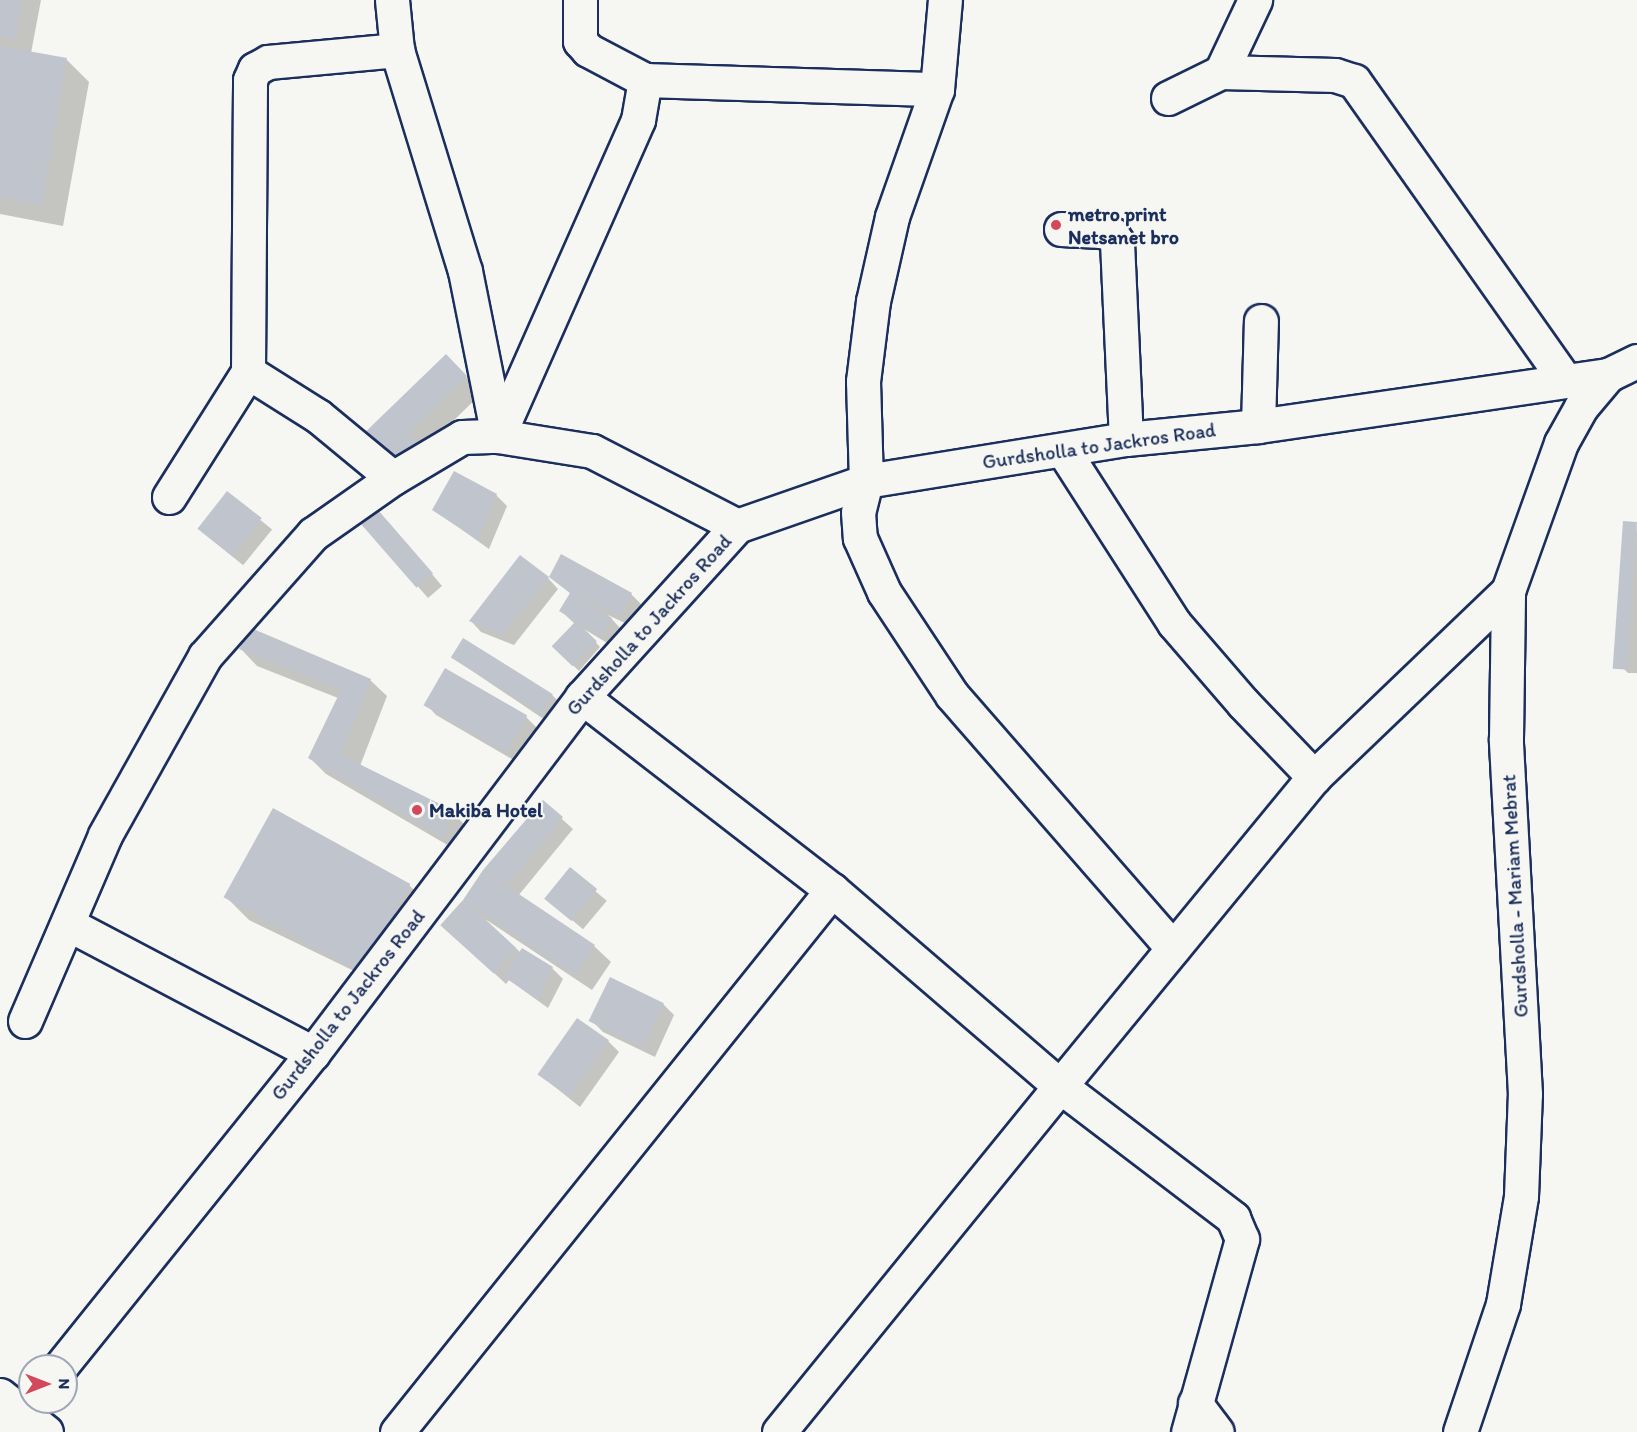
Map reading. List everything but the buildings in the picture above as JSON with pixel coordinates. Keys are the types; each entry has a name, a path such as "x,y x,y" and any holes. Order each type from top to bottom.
{"street":[{"path":"392,0 397,50 465,271 498,436"},
{"path":"580,0 580,41 588,50 645,80 937,89"},
{"path":"945,0 937,89 892,217 873,301 863,381 866,481 858,512 860,538 884,592 952,695 1173,948"},
{"path":"1221,72 1255,0"},
{"path":"169,497 248,372 250,80 255,69 268,62 397,50"},
{"path":"1167,98 1221,72 1335,75 1354,81 1565,380"},
{"path":"498,436 638,120 645,80"},
{"path":"1061,229 1101,231 1112,234 1117,242 1126,439"},
{"path":"1258,426 1261,321"},
{"path":"1608,375 1637,361"},
{"path":"248,372 318,416 393,478"},
{"name":"Gurdsholla to Jackros Road","path":"71,1354 313,1053 582,697 737,526 866,481 1126,439 1258,426 1608,375"},
{"name":"Gurdsholla - Mariam Mebrat","path":"1460,1432 1503,1304 1521,1196 1525,1094 1506,739 1508,591 1561,443 1581,406 1608,375"},
{"path":"25,1021 105,835 205,656 313,534 393,478 462,437 498,436 592,451 737,526"},
{"path":"1063,450 1174,623 1243,703 1314,777"},
{"path":"778,1432 1314,777 1508,591"},
{"path":"582,697 832,890 1060,1086 1233,1218 1242,1239 1191,1418 1217,1432"},
{"path":"397,1432 832,890"},
{"path":"68,924 313,1053"}],"place":[{"name":"metro print Netsanet bro","path":"1056,225"},
{"name":"Makiba Hotel","path":"417,810"}]}
